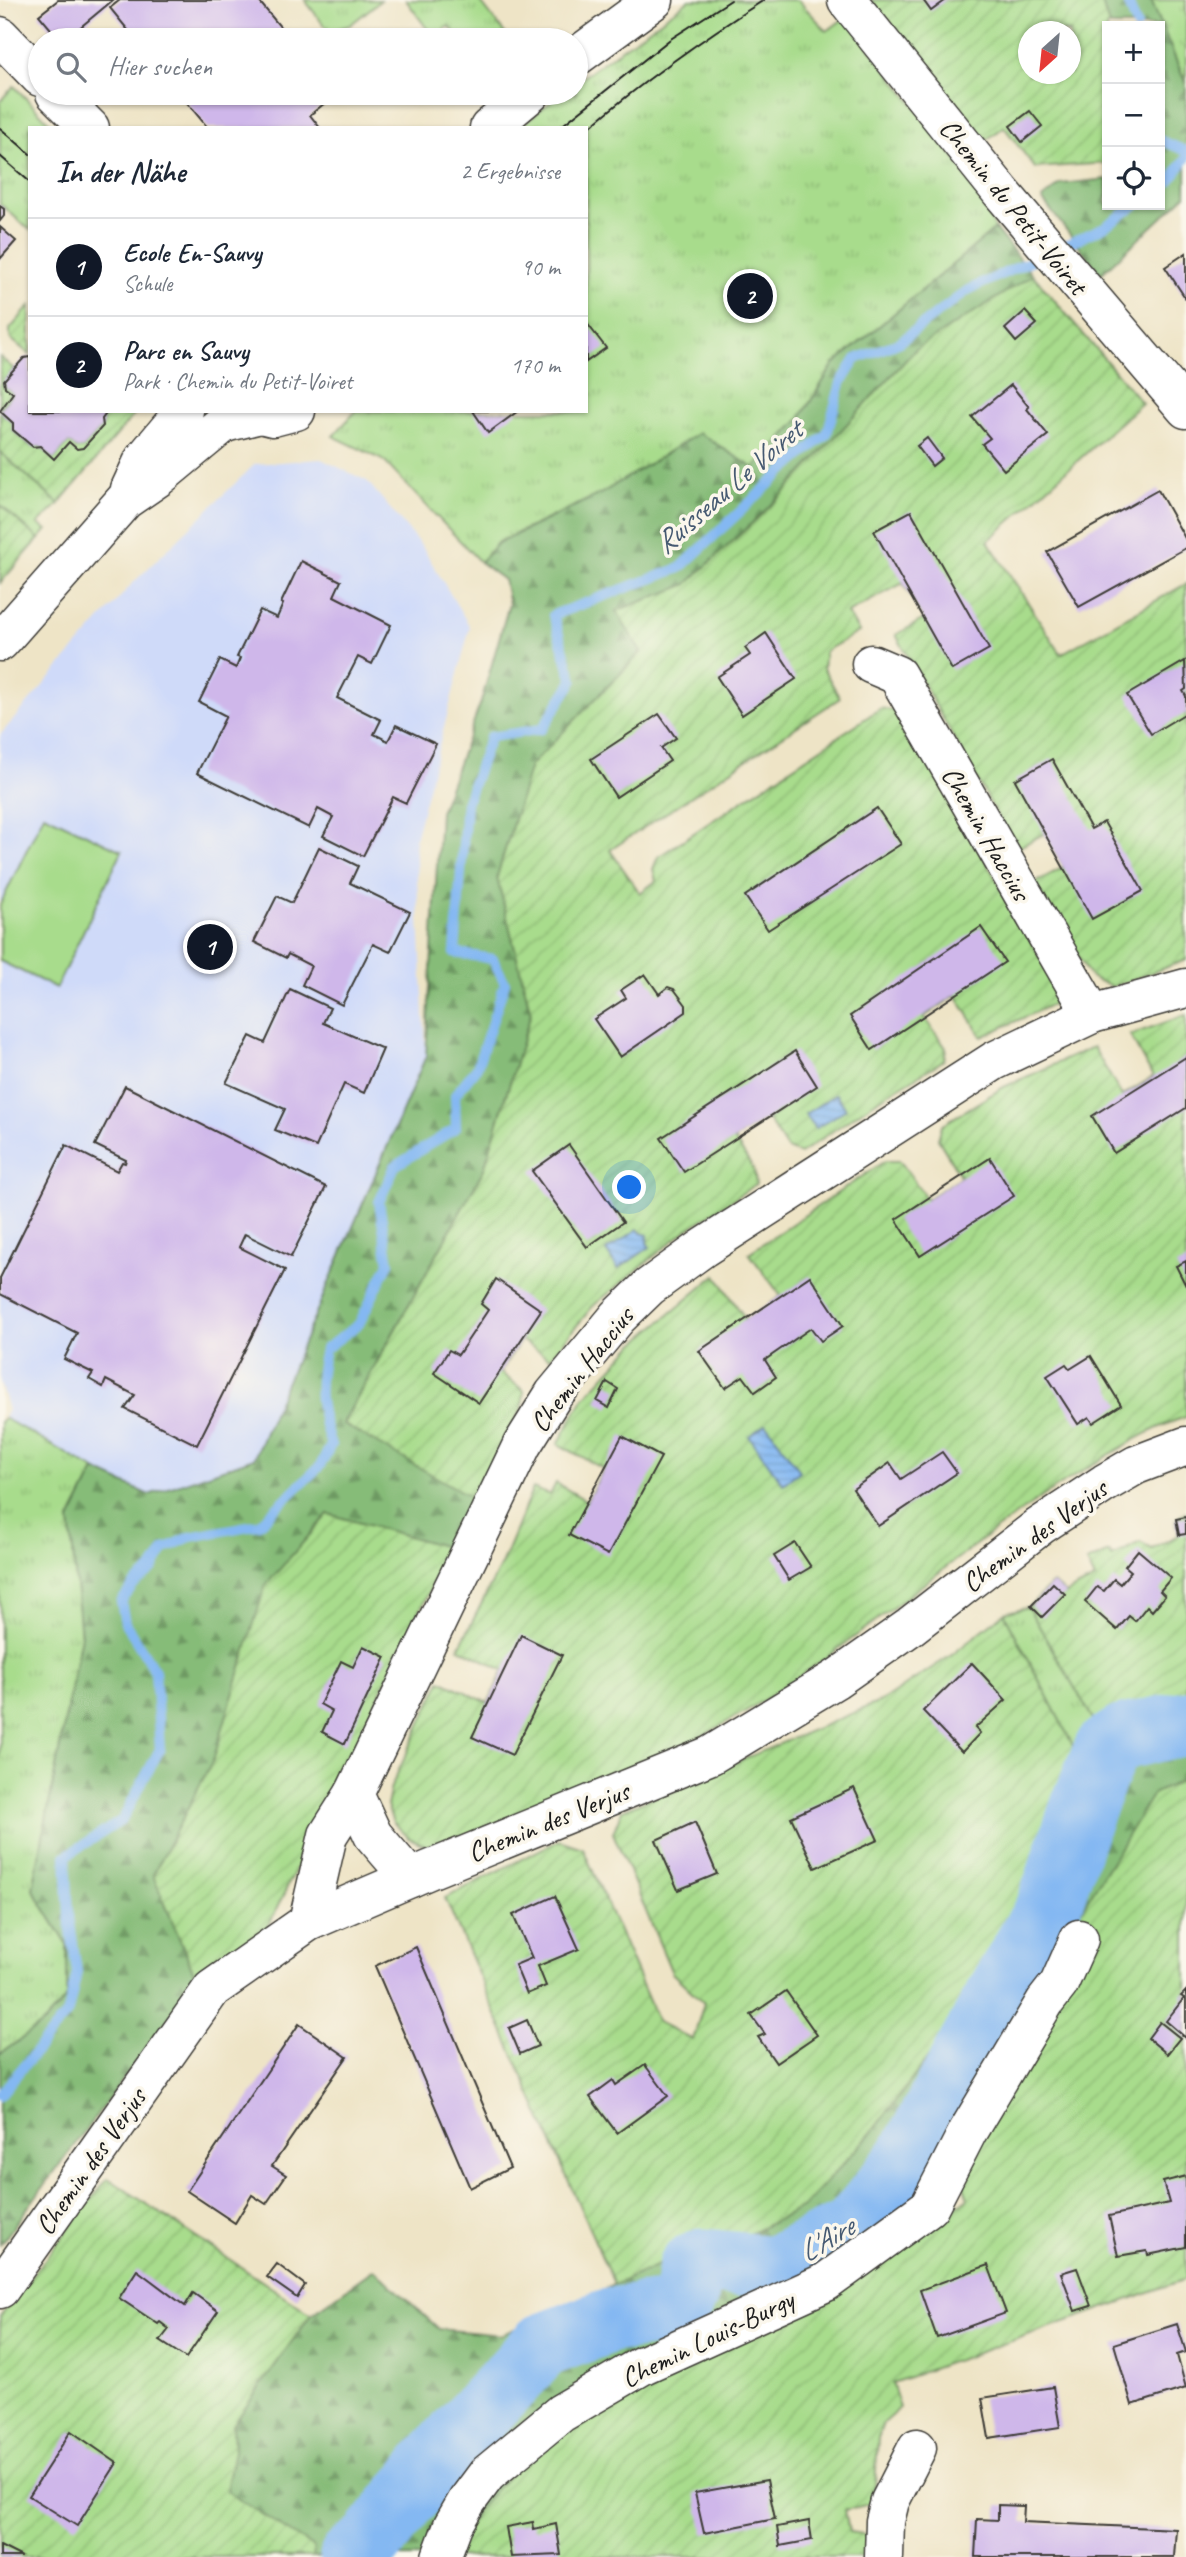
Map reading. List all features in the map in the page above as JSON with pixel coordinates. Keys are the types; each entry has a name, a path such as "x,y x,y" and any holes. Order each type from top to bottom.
{"street":[{"path":"588,48 654,0"},
{"name":"Chemin du Petit-Voiret","path":"846,0 1001,192 1186,409"},
{"path":"0,36 28,65"},
{"path":"67,105 88,126"},
{"path":"491,126 517,105"},
{"path":"125,500 144,459 182,413"},
{"path":"0,642 125,500 160,476 224,423 252,413 273,417 288,413"},
{"name":"Chemin Haccius","path":"871,664 897,674 1092,1014"},
{"name":"Chemin Haccius","path":"308,1922 328,1835 354,1794 522,1446 554,1394 618,1317 649,1287 703,1248 994,1061 1092,1014 1186,988"},
{"name":"Chemin des Verjus","path":"0,2289 212,1989 308,1922 711,1755 836,1679 910,1627 1040,1525 1136,1465 1186,1446"},
{"path":"354,1794 373,1835 410,1878"},
{"name":"Chemin Louis-Burgy","path":"441,2557 453,2525 487,2474 561,2413 643,2365 826,2281 929,2207 968,2131 1045,2002 1059,1984 1079,1939"},
{"path":"884,2557 890,2501 917,2448"}],"shaded area":[{"path":"321,459 367,481 423,548 470,627 415,839 426,1056 254,1458 149,1495 95,1470 4,1418 8,1410 0,1383 0,735 131,585 255,464"}],"green space":[{"path":"305,0 381,0 350,25 326,28"},
{"path":"406,0 479,0 501,28 449,26 427,28"},
{"path":"689,0 798,0 827,31 846,17 975,184 995,229 834,364 799,420 754,468 600,494 498,542 480,562 383,460 333,436 354,413 588,413 588,126 521,126 547,105 588,105 588,73"},
{"path":"871,0 1101,0 1107,21 1102,21 1102,163 1035,168 1004,127 982,143"},
{"path":"1101,0 1151,0 1160,21 1107,21"},
{"path":"1151,0 1186,0 1186,84 1165,34 1165,21 1160,21"},
{"path":"1165,34 1186,84 1186,195 1101,274 1042,199 1061,184 1102,180 1102,210 1165,210"},
{"path":"14,86 28,100 28,105 33,105 53,126 28,126 28,228 0,204 0,101"},
{"path":"995,229 1033,275 916,349 781,496 686,585 617,611 641,652 530,767 497,877 531,1013 484,1169 343,1423 473,1498 450,1548 328,1514 266,1586 214,1758 153,1875 197,1980 0,2245 0,2054 45,2022 67,1997 67,1944 33,1889 81,1636 70,1520 95,1470 149,1495 254,1458 426,1056 440,812 481,702 509,604 504,580 480,562 498,543 600,494 699,433 754,468 799,420 834,364"},
{"path":"1033,275 1142,403 988,541 1061,654 1186,584 1186,960 1112,987 1090,977 1035,883 1064,867 1045,833 1016,849 896,635 924,619 903,583 847,613 859,632 825,651 823,668 840,698 610,850 640,893 656,881 653,869 658,857 881,708 903,713 1060,993 1053,1004 982,1037 956,995 924,1017 946,1048 944,1060 870,1105 800,1154 787,1149 767,1118 734,1139 754,1170 756,1184 685,1231 593,1306 550,1358 521,1340 500,1372 524,1391 522,1408 473,1498 343,1424 484,1169 531,1013 497,877 530,766 641,652 616,611 686,585 781,496 916,349"},
{"path":"28,308 28,353 10,338 10,329"},
{"path":"0,357 14,369 4,380 5,387 13,393 0,409"},
{"path":"0,411 13,423 13,430 32,447 40,446 54,459 69,442 77,449 83,448 103,426 102,419 106,413 135,413 59,504 0,452"},
{"path":"0,452 59,504 38,524 47,530 39,539 0,505"},
{"path":"0,505 39,539 0,583"},
{"path":"44,814 122,851 56,988 0,961 0,905"},
{"path":"1186,1015 1186,1417 1138,1438 1048,1493 795,1680 715,1729 604,1782 452,1845 429,1847 409,1838 393,1822 387,1806 391,1787 441,1680 488,1703 504,1670 459,1648 501,1565 533,1488 550,1495 556,1483 587,1501 604,1469 558,1444 583,1399 632,1346 716,1275 746,1320 781,1296 749,1253 885,1161 900,1161 927,1199 961,1177 938,1139 942,1125 1004,1087 1093,1047 1122,1096 1153,1077 1130,1035"},
{"path":"4,1418 95,1470 70,1520 81,1636 33,1889 67,1944 67,1997 45,2022 0,2054 0,1422"},
{"path":"1186,1512 1186,1703 1150,1705 1104,1738 1028,1607 1053,1583 1065,1594 1095,1579 1087,1562 1109,1552 1112,1557 1140,1542 1152,1549 1179,1535 1176,1519"},
{"path":"328,1514 450,1548 265,1933 197,1980 153,1875 214,1758 265,1586"},
{"path":"1028,1607 1104,1738 1083,1765 1004,1613"},
{"path":"1004,1613 1083,1765 1051,1862 943,2038 871,2133 803,2207 722,2248 673,2258 614,2285 445,1898 559,1840 583,1848 658,2022 693,2040 704,2003 672,1973 613,1833 622,1810 882,1701 953,1654"},
{"path":"1186,1703 1186,1778 1153,1794 921,2205 431,2557 181,2557 234,2451 233,2425 311,2314 374,2269 439,2329 501,2335 673,2258 722,2247 803,2207 871,2133 943,2038 1083,1765 1101,1740 1150,1704"},
{"path":"1186,1778 1186,2279 892,2383 900,2408 883,2423 878,2438 874,2503 845,2510 849,2532 872,2535 871,2557 453,2557 475,2513 520,2462 628,2385 843,2286 968,2198 960,2176 1068,1932 1153,1794"},
{"path":"108,2178 311,2314 233,2425 234,2451 226,2491 314,2548 313,2557 0,2557 0,2317"}],"water":[{"path":"836,1094 846,1109 815,1129 805,1114"},
{"path":"638,1229 648,1235 647,1243 650,1247 618,1269 606,1251"},
{"path":"766,1424 800,1471 783,1484 749,1436"}],"building":[{"path":"58,0 113,0 79,28 50,28 39,15"},
{"path":"120,0 258,0 281,28 126,28 110,8"},
{"path":"923,0 946,0 931,11"},
{"path":"189,105 322,105 310,115 318,126 206,126"},
{"path":"1030,111 1042,126 1022,142 1010,126"},
{"path":"0,206 4,209 4,216 0,221"},
{"path":"0,227 16,241 0,259"},
{"path":"1186,253 1186,299 1165,267"},
{"path":"1025,311 1037,324 1016,342 1005,329"},
{"path":"588,325 606,348 588,361"},
{"path":"28,357 28,413 106,413 102,419 103,426 83,448 77,449 69,442 54,459 40,446 33,447 13,430 13,423 0,411 13,393 5,387 4,380 24,358"},
{"path":"1011,385 1048,435 1004,470 982,444 990,438 972,417"},
{"path":"474,413 515,413 488,433"},
{"path":"927,438 942,458 932,466 917,446"},
{"path":"1158,490 1186,540 1186,548 1079,607 1047,552"},
{"path":"911,511 989,649 952,670 874,531"},
{"path":"301,561 341,581 334,596 391,625 372,664 358,657 337,698 381,720 374,734 388,741 396,725 436,744 406,803 393,797 363,856 323,836 333,817 318,809 309,828 197,773 226,716 199,702 220,660 236,668 240,658 237,657 260,610 277,618 283,604 281,603"},
{"path":"766,633 796,679 742,715 717,677 750,655 745,648"},
{"path":"1185,661 1186,689 1183,691 1186,696 1186,713 1151,734 1127,695"},
{"path":"659,714 676,738 661,748 670,761 616,797 591,759"},
{"path":"1052,759 1091,829 1104,822 1143,891 1092,919 1015,780"},
{"path":"877,808 901,844 768,930 745,896"},
{"path":"319,847 358,866 350,883 410,912 390,952 373,944 342,1005 302,985 311,966 288,954 286,958 254,942 277,896 292,903"},
{"path":"981,927 1005,962 872,1050 850,1016"},
{"path":"645,974 659,994 668,987 674,989 686,1005 686,1012 620,1057 594,1019 626,998 621,990"},
{"path":"290,989 330,1008 323,1023 383,1049 364,1093 344,1084 316,1147 275,1130 285,1109 226,1083 250,1036 265,1043"},
{"path":"795,1051 817,1086 684,1172 661,1138"},
{"path":"1186,1057 1186,1108 1114,1153 1092,1116"},
{"path":"125,1086 326,1187 291,1257 245,1234 239,1247 285,1270 197,1445 125,1409 135,1395 106,1380 103,1387 89,1379 93,1373 64,1359 77,1333 0,1294 0,1278 66,1145 117,1171 122,1162 125,1163 126,1160 95,1145"},
{"path":"569,1145 623,1222 587,1247 532,1171"},
{"path":"990,1158 1014,1196 920,1256 896,1219"},
{"path":"1186,1261 1186,1286 1176,1266"},
{"path":"810,1276 843,1326 821,1341 811,1328 765,1360 776,1377 755,1392 743,1376 725,1388 699,1351"},
{"path":"496,1279 541,1310 479,1403 434,1373 449,1350 458,1355 488,1310 481,1304"},
{"path":"1091,1356 1121,1405 1093,1423 1089,1417 1078,1424 1047,1376 1066,1364 1070,1369"},
{"path":"607,1382 618,1389 609,1408 597,1401"},
{"path":"622,1436 661,1457 608,1555 569,1535"},
{"path":"942,1452 957,1473 878,1526 853,1489 890,1463 901,1479"},
{"path":"1186,1517 1186,1534 1179,1535 1176,1519"},
{"path":"795,1543 811,1567 789,1580 774,1556"},
{"path":"1138,1550 1171,1578 1160,1591 1165,1596 1152,1611 1147,1606 1135,1621 1129,1616 1117,1630 1085,1602 1097,1587 1104,1591 1114,1579 1120,1584 1131,1571 1125,1566"},
{"path":"1053,1583 1065,1594 1042,1617 1031,1606"},
{"path":"521,1635 562,1655 512,1755 472,1737"},
{"path":"363,1646 386,1657 345,1744 322,1732 332,1711 320,1704 341,1661 353,1667"},
{"path":"972,1663 1006,1700 975,1728 980,1733 962,1752 923,1711"},
{"path":"854,1788 878,1840 815,1868 791,1817"},
{"path":"695,1822 717,1874 678,1890 656,1840"},
{"path":"555,1896 579,1949 538,1966 546,1986 527,1994 515,1965 532,1958 513,1915"},
{"path":"416,1947 510,2168 470,2188 375,1966"},
{"path":"786,1991 817,2035 776,2063 758,2037 765,2034 751,2015"},
{"path":"1186,1991 1186,2038 1166,2021 1184,1998 1181,1996"},
{"path":"527,2020 538,2046 520,2054 509,2028"},
{"path":"1160,2022 1180,2038 1167,2054 1148,2038"},
{"path":"299,2024 347,2057 272,2166 286,2175 266,2204 252,2195 235,2223 187,2191"},
{"path":"645,2065 668,2096 617,2133 590,2097 613,2080 616,2085"},
{"path":"1186,2176 1186,2247 1148,2255 1147,2251 1118,2256 1109,2216 1169,2203 1163,2182"},
{"path":"277,2264 305,2285 297,2298 267,2277"},
{"path":"988,2265 1006,2313 937,2338 920,2290"},
{"path":"1077,2268 1091,2306 1075,2311 1061,2273"},
{"path":"137,2270 185,2306 193,2293 218,2311 186,2358 160,2341 169,2329 119,2298"},
{"path":"1177,2324 1186,2352 1177,2355 1186,2388 1132,2405 1114,2344"},
{"path":"1053,2387 1060,2427 989,2438 982,2398"},
{"path":"71,2431 117,2463 77,2526 29,2496"},
{"path":"767,2480 775,2519 704,2533 695,2493"},
{"path":"998,2505 1024,2506 1023,2522 1176,2529 1174,2557 975,2557 977,2519 998,2520"},
{"path":"809,2521 812,2540 780,2546 777,2527"},
{"path":"533,2522 534,2529 556,2524 561,2555 511,2557 506,2527"},
{"path":"0,2546 22,2557 0,2557"}],"waterway":[{"name":"Ruisseau Le Voiret","path":"1127,0 1135,21"},
{"name":"Ruisseau Le Voiret","path":"1165,142 1186,151"},
{"name":"Ruisseau Le Voiret","path":"1165,184 1186,158"},
{"name":"Ruisseau Le Voiret","path":"0,2095 68,2012 77,1972 69,1916 66,1856 122,1820 160,1749 155,1671 125,1623 121,1602 134,1585 152,1570 165,1549 190,1537 259,1524 320,1466 331,1445 320,1397 320,1375 325,1349 359,1324 389,1263 379,1202 395,1166 456,1128 455,1095 477,1067 505,983 493,959 455,953 466,803 490,737 542,729 573,681 553,615 680,568 827,434 841,383 856,359 898,343 968,290 1104,227 1129,210"},
{"name":"L'Aire","path":"352,2557 371,2543 437,2459 542,2346 610,2320 678,2311 687,2291 691,2267 703,2261 775,2268 852,2230 909,2159 1048,1908 1083,1806 1107,1748 1124,1737 1186,1723"}],"tram line":[{"path":"588,105 669,40 731,0"},
{"path":"588,128 673,62 764,0"},
{"path":"562,126 588,105"},
{"path":"0,128 28,152"},
{"path":"0,156 28,180"}],"place":[{"name":"Parc en Sauvy","path":"750,296"},
{"name":"Ecole En-Sauvy","path":"210,947"}]}
